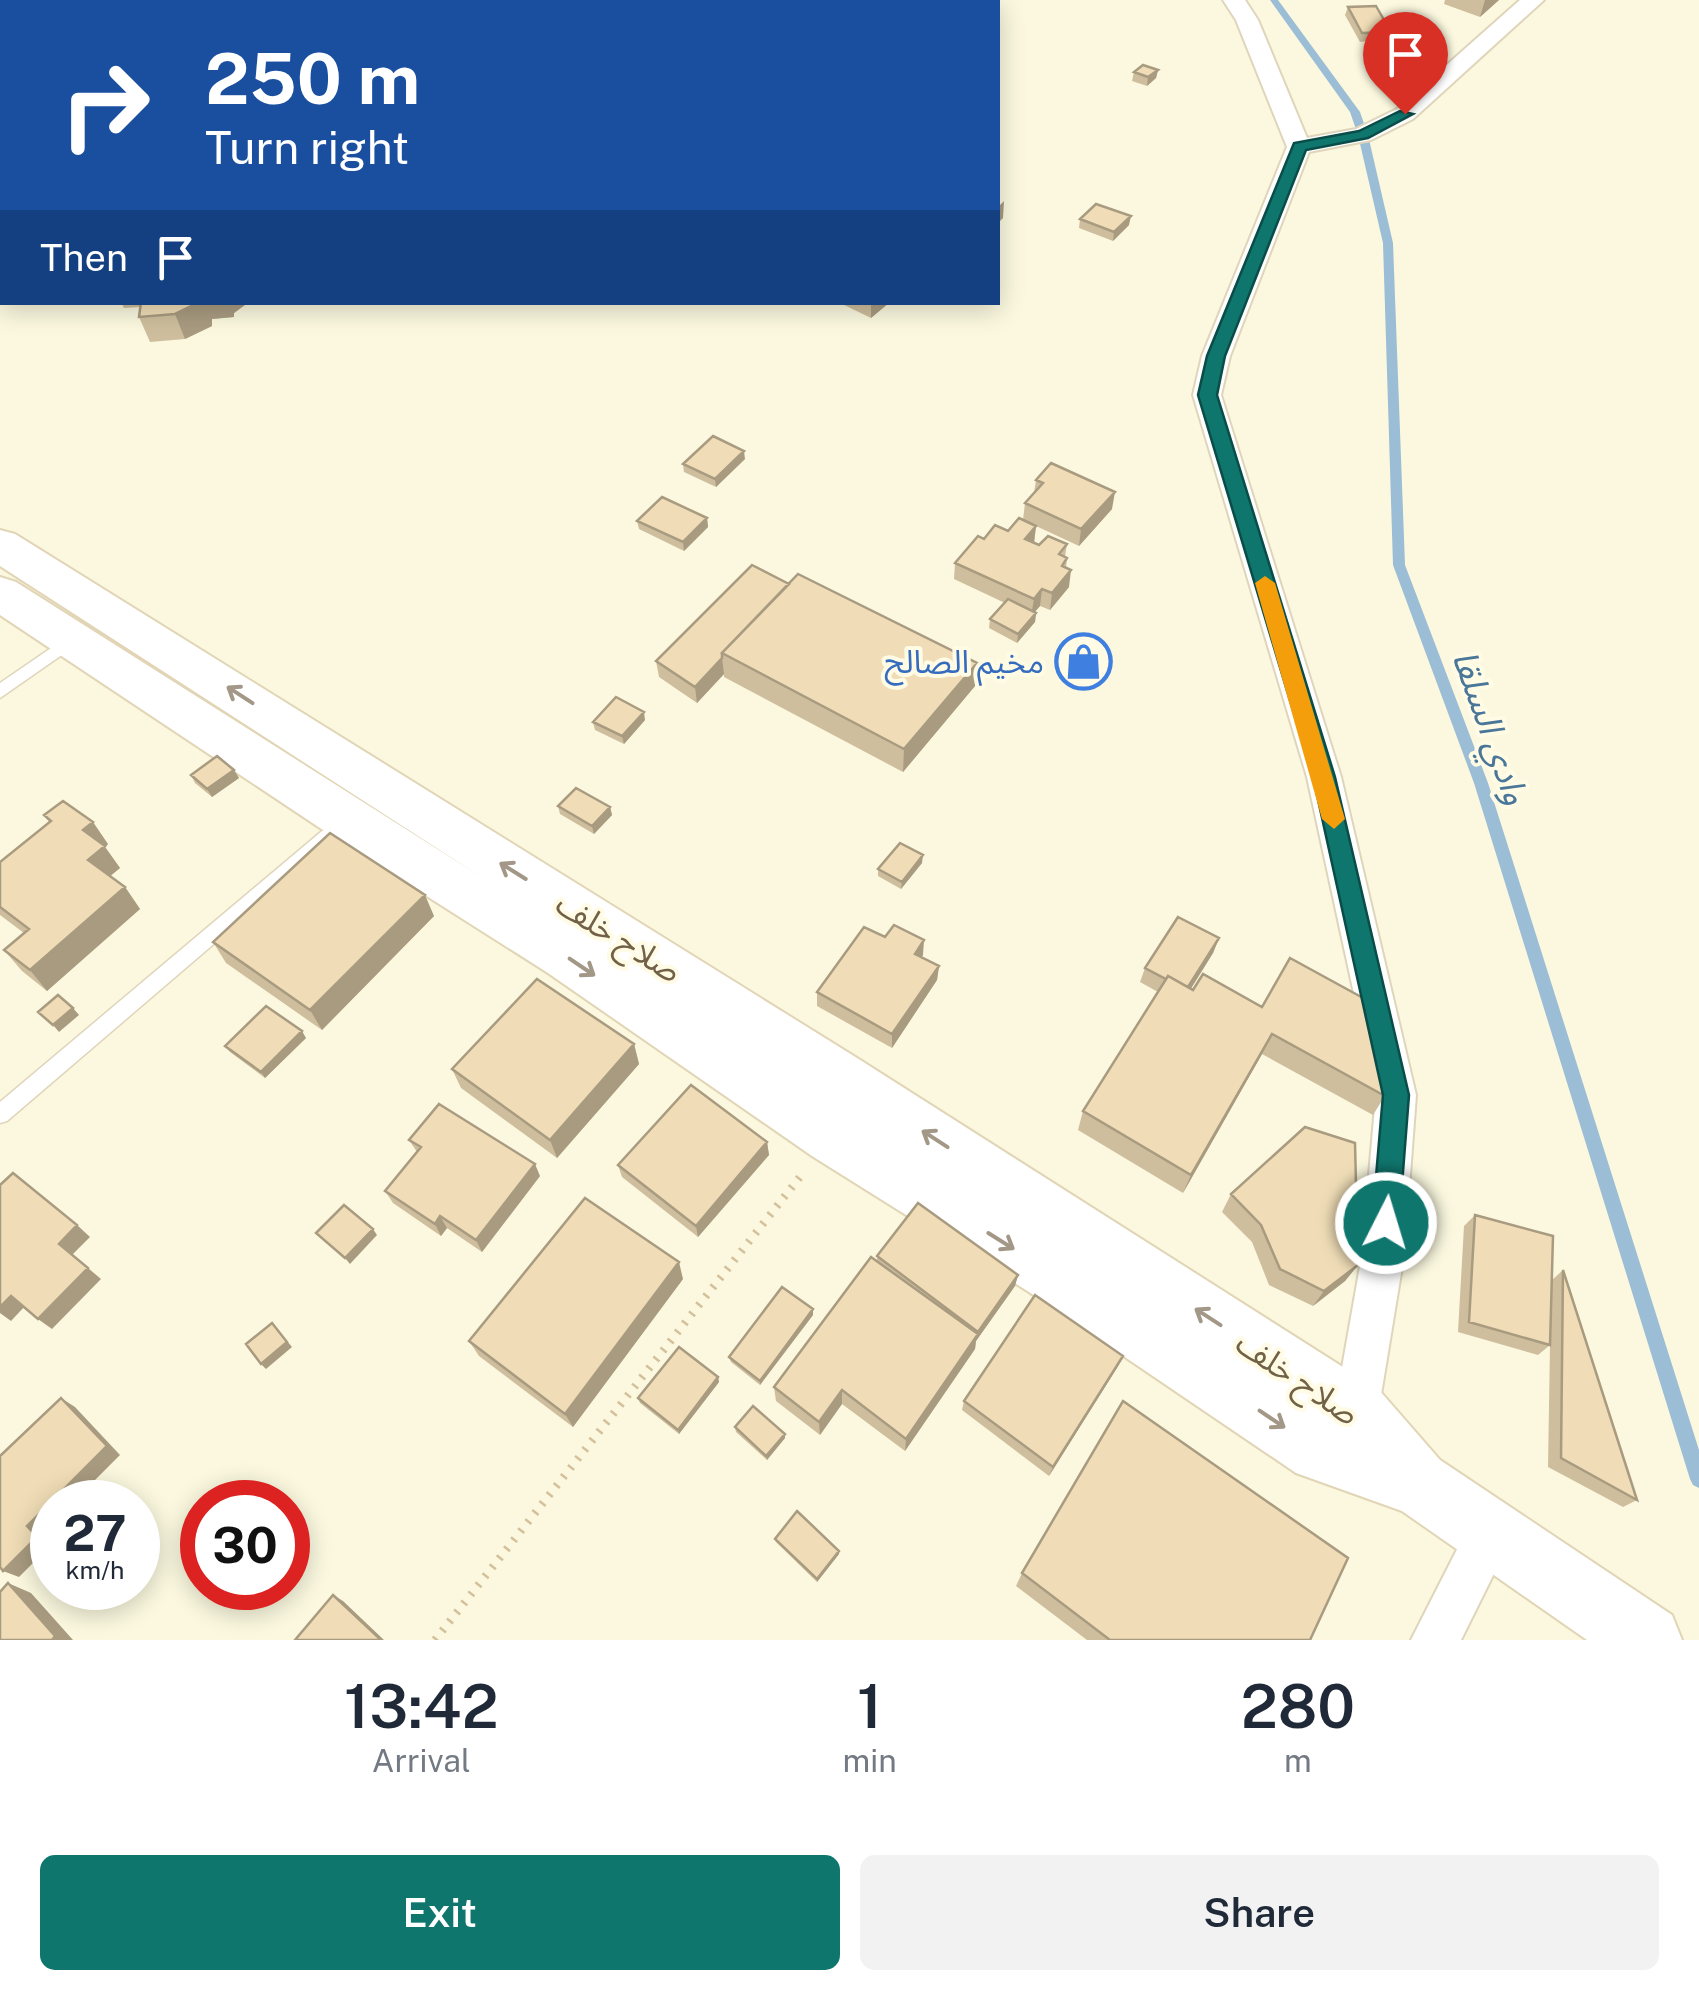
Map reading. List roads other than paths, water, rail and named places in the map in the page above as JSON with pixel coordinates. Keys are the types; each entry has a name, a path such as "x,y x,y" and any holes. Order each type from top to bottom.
{"main road":[{"name":"صلاح خلف","path":"0,545 871,1098 1356,1413 1420,1484"},
{"name":"صلاح خلف","path":"0,593 347,820 567,956 832,1137 1050,1271 1319,1450 1420,1484"},
{"path":"1420,1484 1647,1640"}],"street":[{"path":"1234,0 1248,20 1300,146 1216,356 1208,395 1324,777 1396,1095 1383,1255 1356,1413"},
{"path":"1300,146 1363,135 1405,114 1533,0"},
{"path":"1434,1640 1492,1531"}],"lane":[{"path":"0,692 74,639"},
{"path":"0,1114 347,820"}],"waterway":[{"name":"وادي السلقا","path":"1274,0 1355,112 1363,135 1388,243 1399,565 1481,783 1699,1479"}],"place":[{"name":"مخيم الصالح","path":"1083,661"}]}
